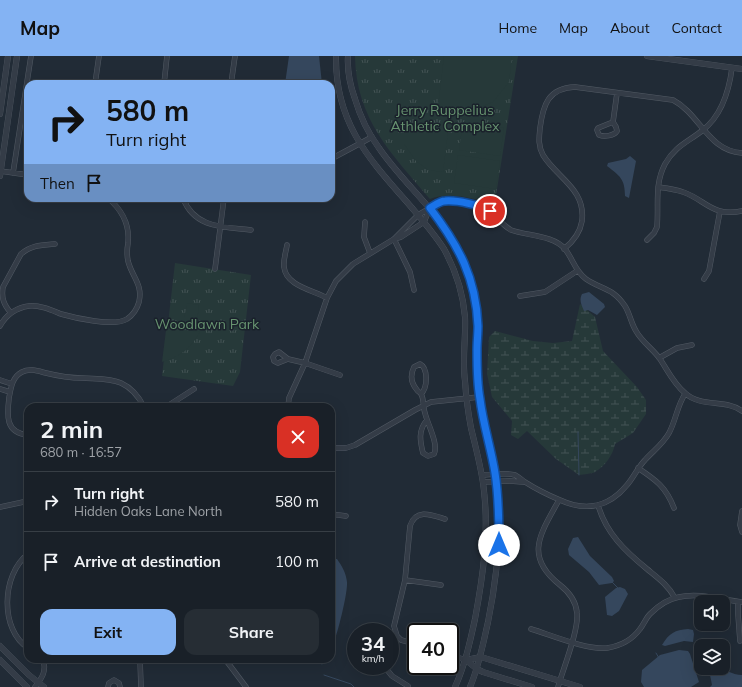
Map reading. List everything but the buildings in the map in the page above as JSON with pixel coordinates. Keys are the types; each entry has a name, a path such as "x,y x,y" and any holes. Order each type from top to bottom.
{"street":[{"path":"0,114 8,56"},
{"path":"17,56 0,173 24,174"},
{"path":"27,80 31,56"},
{"path":"95,80 99,56"},
{"path":"164,80 167,56"},
{"path":"232,80 235,56"},
{"path":"336,56 337,82 341,100 346,116 360,144 377,167 424,222 444,250 452,266 462,298 464,316 464,376 466,398 471,428 482,475 486,513 485,556 479,599 466,660 455,687"},
{"path":"348,56 348,69 358,110 372,137 390,162 430,208 451,236 465,262 470,276 476,306 478,328 477,373 479,397 496,481 499,522 498,568 481,657 470,687"},
{"path":"647,56 742,70"},
{"path":"647,240 654,233 657,227 658,187 662,172 670,157 683,143 704,130 715,117 723,103 729,87 732,68"},
{"path":"564,249 578,234 582,219 582,207 577,194 546,160 540,149 539,137 543,108 550,96 564,88 575,87 673,100 682,106 720,146 728,150 742,153"},
{"path":"613,122 617,93"},
{"path":"13,173 24,102"},
{"path":"335,157 372,137"},
{"path":"658,187 684,192 706,206 720,211 742,211"},
{"path":"394,239 418,215 444,201 484,207 490,211 506,228 554,241 564,249 577,271 587,280 616,295 628,312 640,338 659,358 676,385 685,394 700,402 733,407 742,411"},
{"path":"0,326 10,313 22,307 30,306 38,306 74,317 98,321 121,321 132,315 136,310 140,295 137,279 128,260 127,227 120,210 112,202"},
{"path":"185,202 193,215 207,223 251,230"},
{"path":"215,269 224,202"},
{"path":"288,403 289,398 305,363 327,298 336,281 353,264 394,239 401,237 424,222 430,208"},
{"path":"704,279 708,271 720,211"},
{"path":"365,222 364,237 370,253"},
{"path":"394,239 408,268 414,290"},
{"path":"10,313 3,302 2,292 5,282 21,254 25,250 36,245 55,244"},
{"path":"287,245 284,267 287,276 293,282 327,298"},
{"path":"520,296 545,292 577,271"},
{"path":"659,358 670,351 692,345"},
{"path":"288,359 340,375"},
{"path":"421,394 424,391 426,376 425,370 420,364 414,367 411,372 411,378 414,387 421,394 426,420 429,424 436,449 434,454 428,456 423,453 420,443 420,432 426,420"},
{"path":"24,434 14,430 8,421 8,410 12,384 18,375 28,370 81,378 114,380 129,387 141,403"},
{"path":"0,380 12,384"},
{"path":"0,389 10,392"},
{"path":"172,403 194,389"},
{"path":"482,475 506,474 516,476 570,505 588,507 598,505 616,497 638,468 662,443 673,425 678,408 685,394"},
{"path":"335,448 355,446 423,405 431,402 479,397"},
{"path":"638,468 662,486 670,498 674,508"},
{"path":"483,482 525,482"},
{"path":"558,684 572,642 577,620 575,605 568,592 546,573 542,567 538,553 539,539 559,500"},
{"path":"0,507 24,502"},
{"path":"598,505 606,525 619,543 629,554 668,586 675,598"},
{"path":"742,511 740,525 742,532"},
{"path":"395,623 405,580 412,522 419,515 426,514 445,519"},
{"path":"335,515 346,516"},
{"path":"24,558 11,575 5,611 7,623 12,633 24,645"},
{"path":"405,580 441,585"},
{"path":"531,629 594,648 605,648 622,644 635,635 649,614 663,603 675,598 696,596 740,602 738,614 740,641"},
{"path":"0,646 37,685 44,687"},
{"path":"466,660 481,657 558,684 580,687"},
{"path":"459,658 466,660 477,669 532,687"},
{"path":"0,660 27,687"},
{"path":"37,685 45,668 44,663"},
{"path":"140,663 141,687"},
{"path":"228,663 246,687"},
{"path":"391,675 408,686"},
{"path":"108,687 110,682 114,680 119,682 120,687"}],"green space":[{"name":"Jerry Ruppelius Athletic Complex","path":"355,56 518,56 494,208 472,198 445,196 429,198 389,150 369,117 357,78"},
{"path":"444,56 512,56 509,82 493,102 468,112 438,107"},
{"path":"404,122 446,128 448,132 443,172 428,170 416,161 404,144"},
{"path":"463,122 504,128 500,156 459,150"},
{"path":"458,155 500,161 496,189 454,183"},
{"name":"Woodlawn Park","path":"175,263 251,275 240,372 233,386 162,376"},
{"path":"187,303 199,305 197,322 184,320"},
{"path":"580,304 595,317 603,351 637,387 646,400 646,414 633,433 615,444 608,460 599,470 593,473 579,475 556,459 527,431 518,439 511,435 512,421 492,397 487,374 489,337 495,331 533,341 553,343 572,341"},
{"path":"170,328 200,332 184,352 162,362 166,330"}],"water":[{"path":"289,56 319,56 322,80 286,80"},
{"path":"630,156 636,161 629,198 625,196 625,190 621,178 607,166 608,163 626,159"},
{"path":"589,292 604,304 605,307 597,315 588,310 584,311 581,304 582,294"},
{"path":"578,537 590,556 612,577 614,581 612,583 599,585 589,572 569,555 568,549 573,538"},
{"path":"335,559 337,559 344,570 347,588 335,639"},
{"path":"620,587 625,589 628,594 619,611 612,616 607,615 605,597 616,588"},
{"path":"679,630 693,630 693,642 684,641 665,646 662,645 673,633"},
{"path":"679,650 688,651 694,666 694,675 697,675 699,682 691,687 644,687 641,682 642,670 660,655"},
{"path":"730,672 742,675 742,687 710,687 712,685 710,675 730,675"}],"waterway":[{"path":"578,432 579,475"},
{"path":"612,582 618,588"},
{"path":"656,653 659,658"},
{"path":"324,675 351,684 354,687"}],"route":[{"path":"490,211 484,207 451,201 444,201 430,208 451,236 465,262 474,291 478,328 477,373 479,397 495,475 498,499 499,545"}]}
